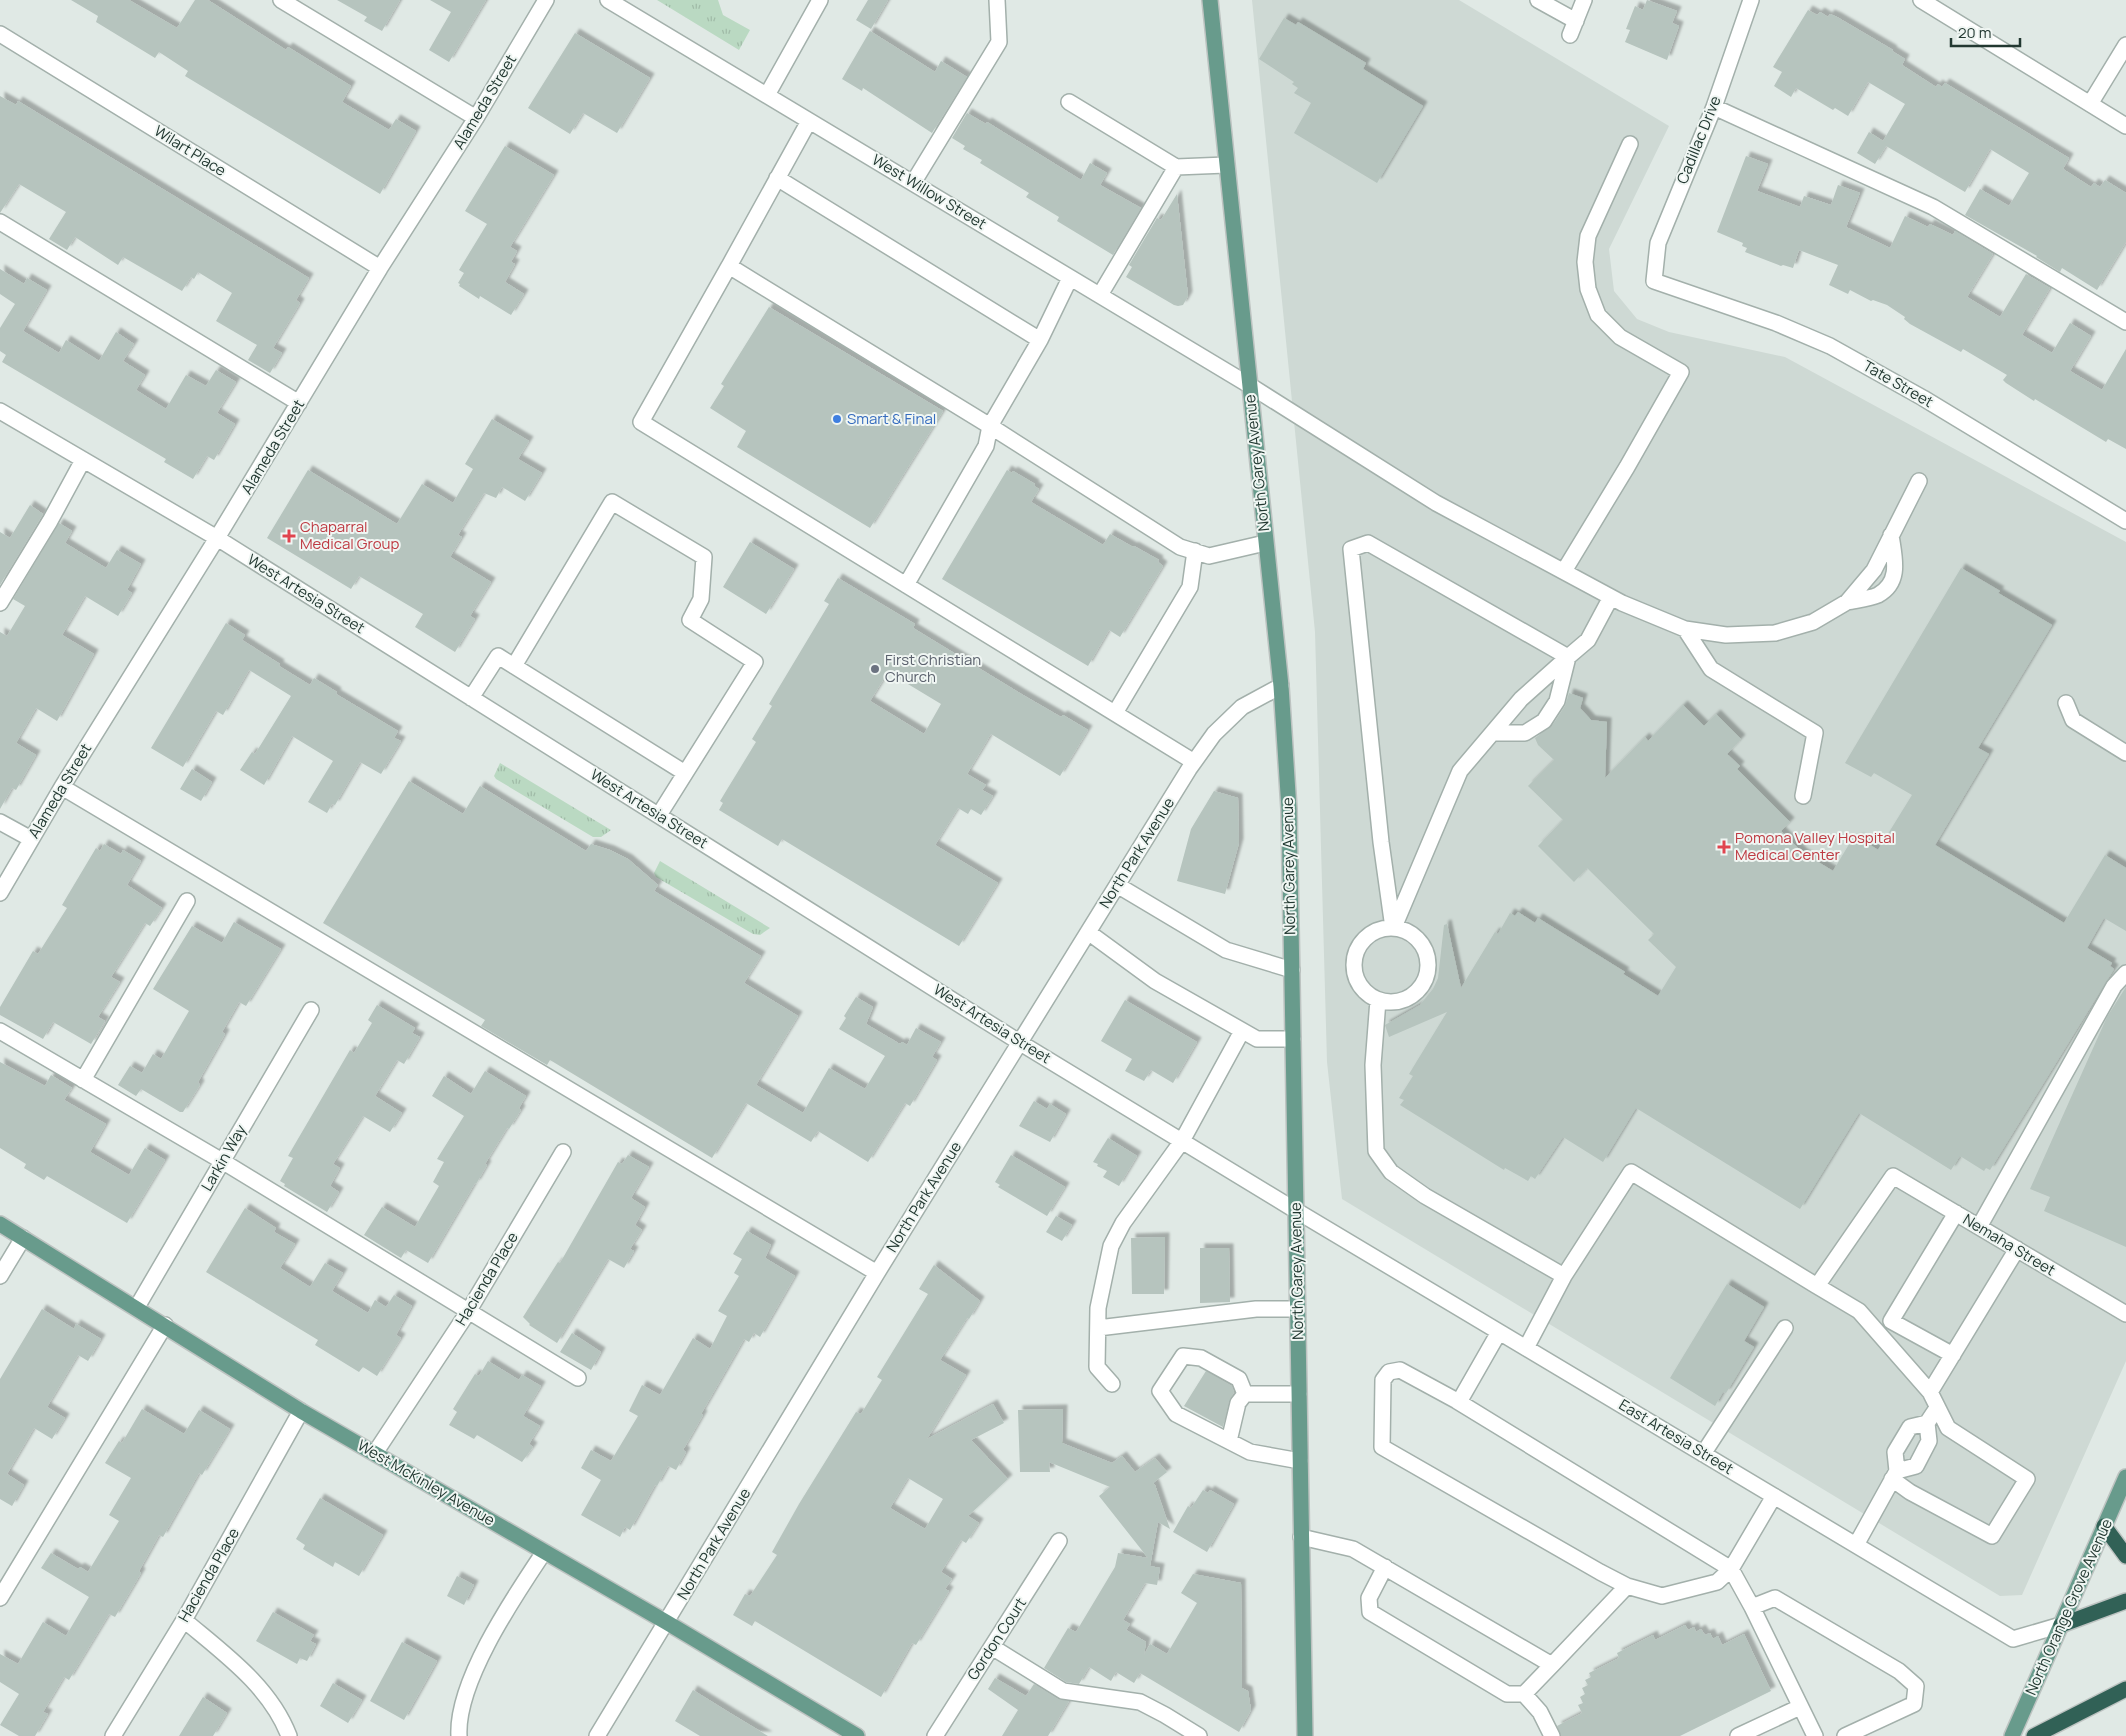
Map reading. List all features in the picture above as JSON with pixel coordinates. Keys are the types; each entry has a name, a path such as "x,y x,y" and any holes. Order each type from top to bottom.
{"highway":[{"path":"2104,1526 2126,1556"},
{"path":"2061,1625 2126,1601"},
{"path":"2034,1736 2126,1689"}],"main road":[{"name":"North Garey Avenue","path":"1210,0 1281,686 1289,809 1305,1736"},
{"name":"West McKinley Avenue","path":"0,1224 137,1307 302,1411 666,1622 857,1736"},
{"name":"North Orange Grove Avenue","path":"2012,1736 2126,1477"}],"street":[{"path":"281,0 476,118"},
{"name":"Alameda Street","path":"0,894 62,787 217,538 380,268 476,118 546,0"},
{"name":"West Willow Street","path":"608,0 1249,385 1436,503 1611,597 1685,629 1726,635 1775,633 1813,622 1847,602"},
{"path":"767,95 820,0"},
{"path":"913,183 999,42 997,0"},
{"path":"1538,0 1573,28 1584,0"},
{"name":"Cadillac Drive","path":"1654,282 1658,243 1714,107 1751,0"},
{"path":"1921,0 2126,126"},
{"name":"Wilart Place","path":"0,34 380,268"},
{"path":"2090,104 2126,45"},
{"path":"1069,102 1176,167 1226,165"},
{"path":"1714,107 1933,207 2126,322"},
{"path":"809,121 641,422 1194,762"},
{"path":"1564,571 1627,467 1681,372 1620,337 1598,315 1588,289 1585,262 1588,236 1630,144"},
{"path":"1100,295 1176,167"},
{"path":"777,178 1040,340"},
{"path":"0,222 299,404"},
{"path":"729,266 990,426 1180,547 1209,556 1265,543"},
{"path":"906,585 986,446 990,426 1040,340 1070,278"},
{"name":"Tate Street","path":"1654,282 1776,322 1830,346 1922,398 2126,521"},
{"name":"West Artesia Street","path":"0,411 217,538 1019,1042 1295,1210"},
{"path":"0,603 50,521 83,460"},
{"path":"1847,602 1874,570 1919,481"},
{"path":"514,666 612,502 704,557 701,599 690,620 755,662 659,815"},
{"path":"1847,602 1878,595 1892,580 1896,570 1891,535"},
{"path":"1394,928 1381,842 1351,549 1368,543 1568,657"},
{"path":"1115,713 1190,587 1194,551"},
{"path":"1394,928 1460,771 1521,699 1588,640 1611,597"},
{"path":"1685,629 1711,669 1815,733 1803,796"},
{"path":"471,698 498,656 685,773"},
{"path":"1493,733 1525,733 1544,721 1557,701 1568,657"},
{"name":"North Park Avenue","path":"597,1736 877,1273 1194,762 1214,734 1242,707 1281,686"},
{"path":"2066,703 2073,720 2126,753"},
{"path":"62,787 877,1273"},
{"path":"0,822 31,839"},
{"path":"1117,885 1226,950 1292,970"},
{"path":"83,1080 187,901"},
{"path":"1394,928 1406,931 1420,943 1428,961 1427,973 1422,985 1414,994 1403,1000 1390,1002 1378,1000 1368,994 1360,985 1355,975 1354,963 1356,952 1367,938 1382,929 1394,928"},
{"path":"1088,932 1155,981 1257,1039 1293,1039"},
{"path":"1979,1227 2114,986 2126,973"},
{"path":"1378,1000 1373,1066 1376,1151 1391,1172 1425,1196 1564,1276"},
{"name":"Larkin Way","path":"137,1307 311,1010"},
{"path":"1112,1384 1097,1367 1098,1308 1111,1246 1123,1223 1182,1141 1242,1030"},
{"path":"0,1031 222,1161 578,1378"},
{"name":"Hacienda Place","path":"374,1453 468,1312 563,1152"},
{"path":"1526,1348 1564,1276 1631,1172 1859,1311 1930,1392 1948,1428 2027,1479 1992,1536 1910,1492 1894,1475"},
{"name":"Nemaha Street","path":"1817,1286 1893,1176 2126,1314"},
{"name":"East Artesia Street","path":"1295,1210 2013,1639 2061,1625"},
{"path":"1953,1356 1891,1321 1956,1213"},
{"path":"0,1276 23,1238"},
{"path":"1930,1392 2017,1249"},
{"path":"1098,1328 1256,1310 1297,1310"},
{"path":"0,1598 164,1325"},
{"path":"1703,1454 1785,1328"},
{"path":"1457,1401 1459,1402 1499,1332"},
{"path":"1246,1394 1239,1379 1202,1358 1183,1356 1160,1391 1176,1414 1250,1452 1300,1462"},
{"path":"1774,1496 1731,1569 1717,1582 1662,1596 1627,1586 1382,1447 1383,1380 1389,1372 1400,1370 1457,1401 1731,1569 1752,1607 1815,1736"},
{"path":"1229,1441 1238,1403 1246,1394 1299,1394"},
{"path":"1894,1475 1916,1466 1929,1441 1927,1423 1937,1408"},
{"name":"Hacienda Place","path":"113,1736 184,1620 302,1411"},
{"path":"1856,1545 1894,1475 1895,1452 1910,1427 1927,1423"},
{"path":"1301,1537 1353,1549 1552,1665"},
{"name":"Gordon Court","path":"934,1736 1059,1541"},
{"path":"459,1736 458,1721 474,1673 507,1607 544,1552"},
{"path":"1385,1567 1369,1598 1370,1612 1507,1694 1524,1694 1627,1586"},
{"path":"1752,1607 1776,1598 1899,1670 1916,1686 1914,1704 1845,1736"},
{"path":"184,1620 250,1676 266,1697 289,1736"},
{"path":"992,1647 1063,1691 1140,1702 1199,1736"},
{"path":"1524,1694 1540,1712 1552,1736"},
{"path":"1738,1736 1800,1707"}],"shaded area":[{"name":"Pomona Valley Hospital Medical Center","path":"1252,0 1459,0 1669,126 1609,249 1614,291 1637,319 1669,332 1785,357 2126,542 2126,1361 2022,1595 2000,1596 1342,1199 1327,1062 1315,632"}],"green space":[{"path":"657,0 718,0 723,15 750,30 739,50"},
{"path":"500,763 611,830 601,837 593,837 496,779 494,776"},
{"path":"660,861 770,928 760,935 753,934 656,877 654,873"}],"building":[{"path":"71,0 129,0 177,28 195,0 208,0 286,50 288,47 351,86 342,102 389,130 396,119 416,131 380,194 185,76 188,71 159,52 155,58 96,22 98,16"},
{"path":"337,0 400,0 382,31 364,21 367,17"},
{"path":"430,0 486,0 449,62 429,50 451,12"},
{"path":"868,0 888,0 871,29 856,20"},
{"path":"1647,0 1677,11 1672,23 1679,26 1667,60 1625,42 1630,30 1626,29 1635,6 1643,10"},
{"path":"1808,10 1817,15 1820,12 1828,17 1830,14 1837,17 1893,50 1905,59 1902,65 1936,87 1938,84 1942,87 1945,83 2069,158 2063,169 2091,187 2094,183 2100,187 2105,180 2126,193 2126,242 2097,290 2062,268 2060,272 2037,256 1965,215 1980,189 2009,206 2029,173 1990,149 1965,192 1886,146 1875,164 1857,153 1869,132 1883,141 1905,104 1868,82 1848,116 1835,108 1833,110 1796,88 1791,97 1774,86 1782,72 1773,67"},
{"path":"1284,18 1296,25 1298,22 1366,63 1363,69 1423,106 1377,183 1294,133 1311,103 1294,93 1298,88 1292,84 1294,82 1259,59"},
{"path":"870,31 935,72 941,61 967,77 932,133 863,88 862,91 842,79"},
{"path":"575,33 650,78 617,133 583,113 570,134 528,108"},
{"path":"0,96 16,105 18,101 309,278 296,300 300,303 273,348 282,353 270,373 248,360 257,345 216,321 232,293 198,272 194,279 191,277 182,291 123,257 118,265 75,237 67,250 49,239 66,212 19,184 0,213"},
{"path":"967,113 986,124 987,122 1081,180 1090,163 1107,173 1100,185 1141,208 1113,255 1057,221 1059,217 1026,197 1029,193 980,163 982,160 963,149 965,146 952,138"},
{"path":"505,146 554,175 510,247 517,251 511,262 515,264 505,282 524,294 511,315 480,296 479,299 459,286 460,284 458,283 464,273 459,270 487,224 465,211"},
{"path":"1746,156 1768,164 1757,191 1800,207 1804,196 1831,205 1838,185 1860,193 1846,227 1890,248 1905,216 1928,227 1930,224 1953,235 1955,231 1993,254 1967,297 2000,317 2026,274 2050,288 2022,335 2052,353 2070,323 2091,336 2070,371 2102,390 2126,349 2126,449 2108,439 2106,442 2035,399 2034,401 2006,383 2003,380 2007,375 1963,349 1961,352 1910,324 1904,319 1905,317 1887,305 1871,301 1850,290 1848,294 1829,285 1838,265 1799,250 1793,268 1781,266 1745,252 1747,248 1742,246 1743,243 1717,232"},
{"path":"1177,194 1188,296 1183,305 1178,306 1126,277 1132,267 1129,265 1157,218 1161,220"},
{"path":"0,269 24,284 27,278 47,290 23,331 59,353 66,340 99,361 116,332 134,344 123,361 145,375 136,390 166,409 186,375 206,386 216,370 236,382 217,413 235,424 214,460 207,456 193,479 164,462 166,459 2,362 6,355 0,351 0,328 15,304 0,294"},
{"path":"769,307 943,411 870,528 737,447 746,431 710,408 724,386 721,384"},
{"path":"492,419 529,441 518,459 542,473 525,501 502,487 496,498 484,493 458,535 462,537 450,557 491,582 470,616 475,619 455,652 415,627 423,614 359,576 351,589 267,538 308,470 397,524 422,484 453,503 473,469 465,464"},
{"path":"1007,470 1012,473 1013,471 1035,484 1034,486 1039,489 1031,502 1103,545 1110,534 1159,560 1158,562 1163,566 1120,637 1109,630 1088,666 942,579"},
{"path":"30,505 43,514 0,585 0,532 10,538"},
{"path":"59,523 72,531 65,543 106,568 117,550 141,564 127,590 132,593 118,616 85,596 62,635 94,654 57,721 36,708 16,743 36,755 16,790 12,788 0,809 0,632 7,636 25,606 13,599"},
{"path":"750,542 794,569 766,614 723,587"},
{"name":"Pomona Valley Hospital Medical Center","path":"1961,568 2000,591 1998,593 2052,625 1978,748 1989,754 1935,845 2064,923 2105,855 2126,868 2126,931 2104,918 2087,948 2112,963 2110,966 2114,969 1990,1170 1986,1168 1984,1171 1960,1156 1951,1170 1859,1113 1800,1209 1636,1108 1603,1162 1563,1137 1535,1179 1531,1176 1528,1181 1505,1168 1504,1170 1400,1105 1404,1100 1399,1098 1413,1076 1409,1074 1447,1012 1389,1037 1385,1025 1420,1005 1433,989 1438,978 1444,925 1447,924 1461,988 1495,932 1498,934 1510,913 1515,916 1518,912 1535,923 1538,918 1625,972 1623,974 1658,996 1676,967 1648,940 1654,934 1587,868 1574,882 1538,846 1563,820 1528,786 1554,760 1538,745 1535,738 1552,726 1565,706 1569,693 1583,698 1580,708 1591,720 1607,722 1605,778 1645,737 1648,741 1683,705 1704,726 1716,714 1741,739 1727,754 1740,766 1737,769 1790,822 1781,831 1803,853 1833,871 1851,841 1859,838 1878,850 1912,795 1874,773 1871,777 1845,763"},
{"path":"838,578 915,624 913,628 1023,695 1088,730 1060,776 991,734 967,774 986,785 982,790 993,796 981,815 971,809 968,814 958,808 935,845 998,883 959,946 782,839 778,846 719,810 723,803 720,801 756,742 752,739 772,706 769,704 829,604 824,601","holes":["888,672 941,704 924,734 870,701"]},
{"path":"226,623 245,635 242,640 280,664 279,666 310,685 314,678 337,692 336,694 398,731 394,738 401,741 381,774 360,762 335,805 332,804 327,813 308,802 333,761 292,736 264,785 240,770 252,752 255,754 291,696 249,670 223,715 216,711 183,767 151,748"},
{"path":"192,769 212,782 201,801 180,789"},
{"path":"409,781 463,814 480,786 586,851 591,844 610,850 628,859 658,885 654,891 761,956 744,983 798,1016 756,1085 803,1113 829,1068 865,1089 885,1056 839,1029 846,1018 844,1016 856,997 873,1007 866,1024 900,1044 902,1042 907,1045 916,1028 941,1042 932,1057 937,1060 910,1106 905,1103 868,1162 818,1131 811,1142 746,1103 712,1158 550,1060 547,1065 481,1026 485,1020 323,923"},
{"path":"1214,791 1238,798 1239,843 1225,894 1177,881 1191,829"},
{"path":"104,844 121,854 123,850 141,861 127,885 162,908 150,926 145,923 111,977 120,982 98,1017 105,1021 91,1044 53,1022 43,1039 0,1015 0,1007 33,951 38,954 67,908 62,905 96,848 100,851"},
{"path":"234,922 281,949 246,1006 239,1002 222,1032 225,1034 198,1082 200,1085 183,1112 141,1089 136,1096 118,1085 130,1066 142,1073 153,1054 161,1059 189,1011 153,989 192,926 222,943"},
{"path":"2126,987 2126,1247 2044,1211 2050,1197 2030,1189 2107,1017"},
{"path":"1125,1000 1197,1042 1173,1083 1151,1070 1144,1081 1125,1071 1132,1059 1101,1041"},
{"path":"377,1005 415,1028 412,1033 420,1037 404,1064 397,1060 375,1096 402,1113 390,1132 363,1116 333,1164 340,1168 330,1186 339,1192 327,1212 284,1186 285,1184 280,1181 293,1158 288,1156 350,1050 354,1053 372,1023 368,1020"},
{"path":"0,1062 45,1086 51,1075 72,1088 64,1100 106,1124 90,1152 129,1175 145,1148 165,1160 127,1223 47,1176 44,1180 24,1168 26,1164 0,1148"},
{"path":"485,1071 526,1096 519,1108 521,1110 509,1129 507,1128 485,1164 487,1165 428,1263 406,1250 401,1258 364,1235 382,1207 415,1227 439,1186 433,1182 444,1162 437,1159 464,1116 432,1096 444,1076 471,1094"},
{"path":"1034,1101 1047,1109 1050,1104 1066,1114 1050,1142 1019,1126"},
{"path":"1108,1138 1137,1156 1119,1186 1103,1177 1107,1171 1093,1162"},
{"path":"628,1155 649,1167 631,1198 645,1207 635,1225 642,1230 630,1249 634,1251 624,1268 608,1259 557,1343 529,1325 523,1317 558,1262 560,1263 618,1162 622,1164"},
{"path":"1011,1155 1065,1187 1047,1216 998,1187 1000,1185 995,1182"},
{"path":"245,1208 276,1228 274,1232 295,1244 280,1268 310,1287 325,1263 343,1273 332,1291 368,1313 375,1300 386,1307 394,1295 412,1306 396,1335 401,1338 377,1376 363,1367 359,1372 315,1345 318,1340 206,1272"},
{"path":"1056,1216 1072,1225 1062,1241 1046,1232"},
{"path":"747,1231 771,1245 765,1258 795,1276 760,1337 754,1333 749,1342 744,1339 701,1414 703,1415 683,1450 686,1452 676,1470 668,1466 630,1530 625,1527 620,1537 581,1515 601,1480 581,1468 591,1450 611,1461 638,1416 629,1411 642,1385 660,1395 693,1338 710,1349 727,1316 718,1311 739,1276 734,1273 742,1259 733,1254"},
{"path":"1165,1237 1164,1294 1132,1294 1131,1238"},
{"path":"1200,1248 1229,1248 1230,1302 1200,1303"},
{"path":"934,1265 980,1301 940,1360 966,1375 927,1439 993,1404 1004,1423 971,1440 1008,1479 968,1516 979,1523 966,1543 961,1540 941,1572 952,1579 945,1589 949,1591 916,1645 912,1643 881,1697 755,1621 752,1626 733,1615 745,1594 750,1596 777,1555 772,1552 799,1504 856,1412 861,1414 882,1380 877,1377 928,1294 919,1289","holes":["908,1478 943,1499 925,1529 890,1508"]},
{"path":"1727,1284 1764,1307 1744,1341 1754,1347 1726,1393 1723,1392 1715,1406 1670,1378"},
{"path":"42,1309 74,1329 76,1324 101,1339 88,1361 78,1355 47,1407 65,1418 52,1439 34,1428 7,1474 24,1485 12,1506 0,1499 0,1379"},
{"path":"572,1333 601,1352 591,1370 560,1352"},
{"path":"488,1361 519,1380 522,1375 541,1386 523,1416 540,1426 529,1444 533,1447 522,1462 477,1435 474,1439 449,1425 457,1412 453,1409 475,1374 479,1376"},
{"path":"1206,1371 1232,1386 1234,1392 1229,1401 1223,1427 1184,1406"},
{"path":"142,1409 184,1434 199,1410 230,1429 202,1475 199,1473 163,1537 159,1535 139,1571 141,1573 115,1617 109,1614 69,1680 64,1677 43,1712 48,1714 35,1736 19,1736 0,1725 19,1694 0,1682 0,1654 18,1664 43,1622 66,1636 89,1597 41,1568 51,1553 78,1569 80,1567 88,1572 119,1521 109,1515 131,1478 105,1463 119,1441 122,1443"},
{"path":"1063,1409 1062,1443 1112,1463 1122,1456 1135,1472 1155,1458 1167,1472 1153,1483 1170,1529 1158,1522 1150,1566 1160,1568 1157,1585 1145,1583 1123,1620 1130,1624 1126,1630 1146,1642 1144,1655 1150,1644 1167,1654 1197,1603 1181,1593 1193,1574 1241,1583 1242,1688 1248,1691 1251,1710 1239,1732 1140,1673 1134,1683 1116,1672 1111,1681 1089,1667 1079,1684 1066,1682 1044,1668 1068,1628 1076,1632 1115,1567 1118,1553 1148,1558 1099,1496 1110,1487 1049,1462 1050,1472 1020,1472 1018,1410"},
{"path":"1203,1490 1208,1493 1210,1490 1234,1504 1207,1552 1173,1532 1188,1506 1191,1508"},
{"path":"320,1498 383,1535 359,1576 335,1562 333,1567 303,1549 305,1545 296,1539"},
{"path":"457,1576 474,1585 464,1605 447,1596"},
{"path":"273,1612 314,1635 310,1641 316,1644 307,1661 300,1658 297,1664 256,1641"},
{"path":"1685,1625 1688,1630 1694,1627 1696,1632 1701,1629 1705,1635 1710,1633 1713,1639 1718,1636 1722,1645 1744,1634 1771,1691 1680,1736 1561,1736 1557,1726 1582,1713 1578,1705 1583,1703 1580,1697 1585,1694 1582,1688 1588,1685 1585,1680 1591,1677 1589,1673 1619,1658 1617,1653 1653,1635 1655,1640"},
{"path":"402,1642 437,1661 404,1720 370,1701"},
{"path":"995,1678 1026,1696 1034,1684 1058,1699 1069,1701 1048,1736 1002,1736 1018,1710 988,1689"},
{"path":"333,1683 362,1700 348,1723 320,1706"},
{"path":"693,1690 768,1736 700,1736 675,1721"},
{"path":"203,1697 227,1713 213,1736 179,1736"}],"place":[{"name":"Smart & Final","path":"837,419"},
{"name":"Chaparral Medical Group","path":"289,536"},
{"name":"First Christian Church","path":"875,669"},
{"name":"Pomona Valley Hospital Medical Center","path":"1724,847"}]}
